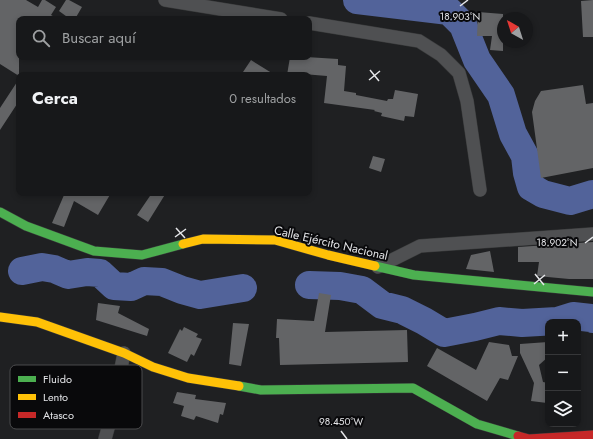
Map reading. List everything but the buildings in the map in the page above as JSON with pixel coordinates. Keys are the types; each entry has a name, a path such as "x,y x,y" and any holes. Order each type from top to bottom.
{"street":[{"path":"165,0 264,16"},
{"path":"312,24 418,41 441,55 459,73 467,101 480,190"},
{"name":"Calle Ejército Nacional","path":"0,212 26,226 94,251 142,255 203,239 275,240 328,255 414,275 593,292"},
{"path":"378,267 420,246 593,234"},
{"path":"0,317 37,322 124,353 153,367 188,378 261,390 413,388 477,424 530,439 593,435"},
{"path":"122,365 124,353"},
{"path":"105,439 108,429"}],"waterway":[{"path":"357,0 449,11 463,25 477,60 501,95 513,134 525,156 527,173 531,187 543,194 570,201 593,194"},
{"path":"22,271 42,267 54,269 68,275 87,272 100,273 114,286 131,287 144,281 162,282 200,295 243,288"},
{"path":"309,285 340,286 362,290 382,305 402,310 444,333 499,321 522,323 557,321 573,316 593,319"}],"traffic: fast":[{"path":"0,212 26,226 94,251 142,255 183,244"},
{"path":"375,266 414,275 593,292"},
{"path":"239,386 261,390 413,388 477,424 518,436"}],"traffic: slow":[{"path":"183,244 203,239 275,240 375,266"},
{"path":"0,317 37,322 124,353 153,367 188,378 239,386"}],"traffic: jam":[{"path":"518,436 529,439 593,435"}]}
